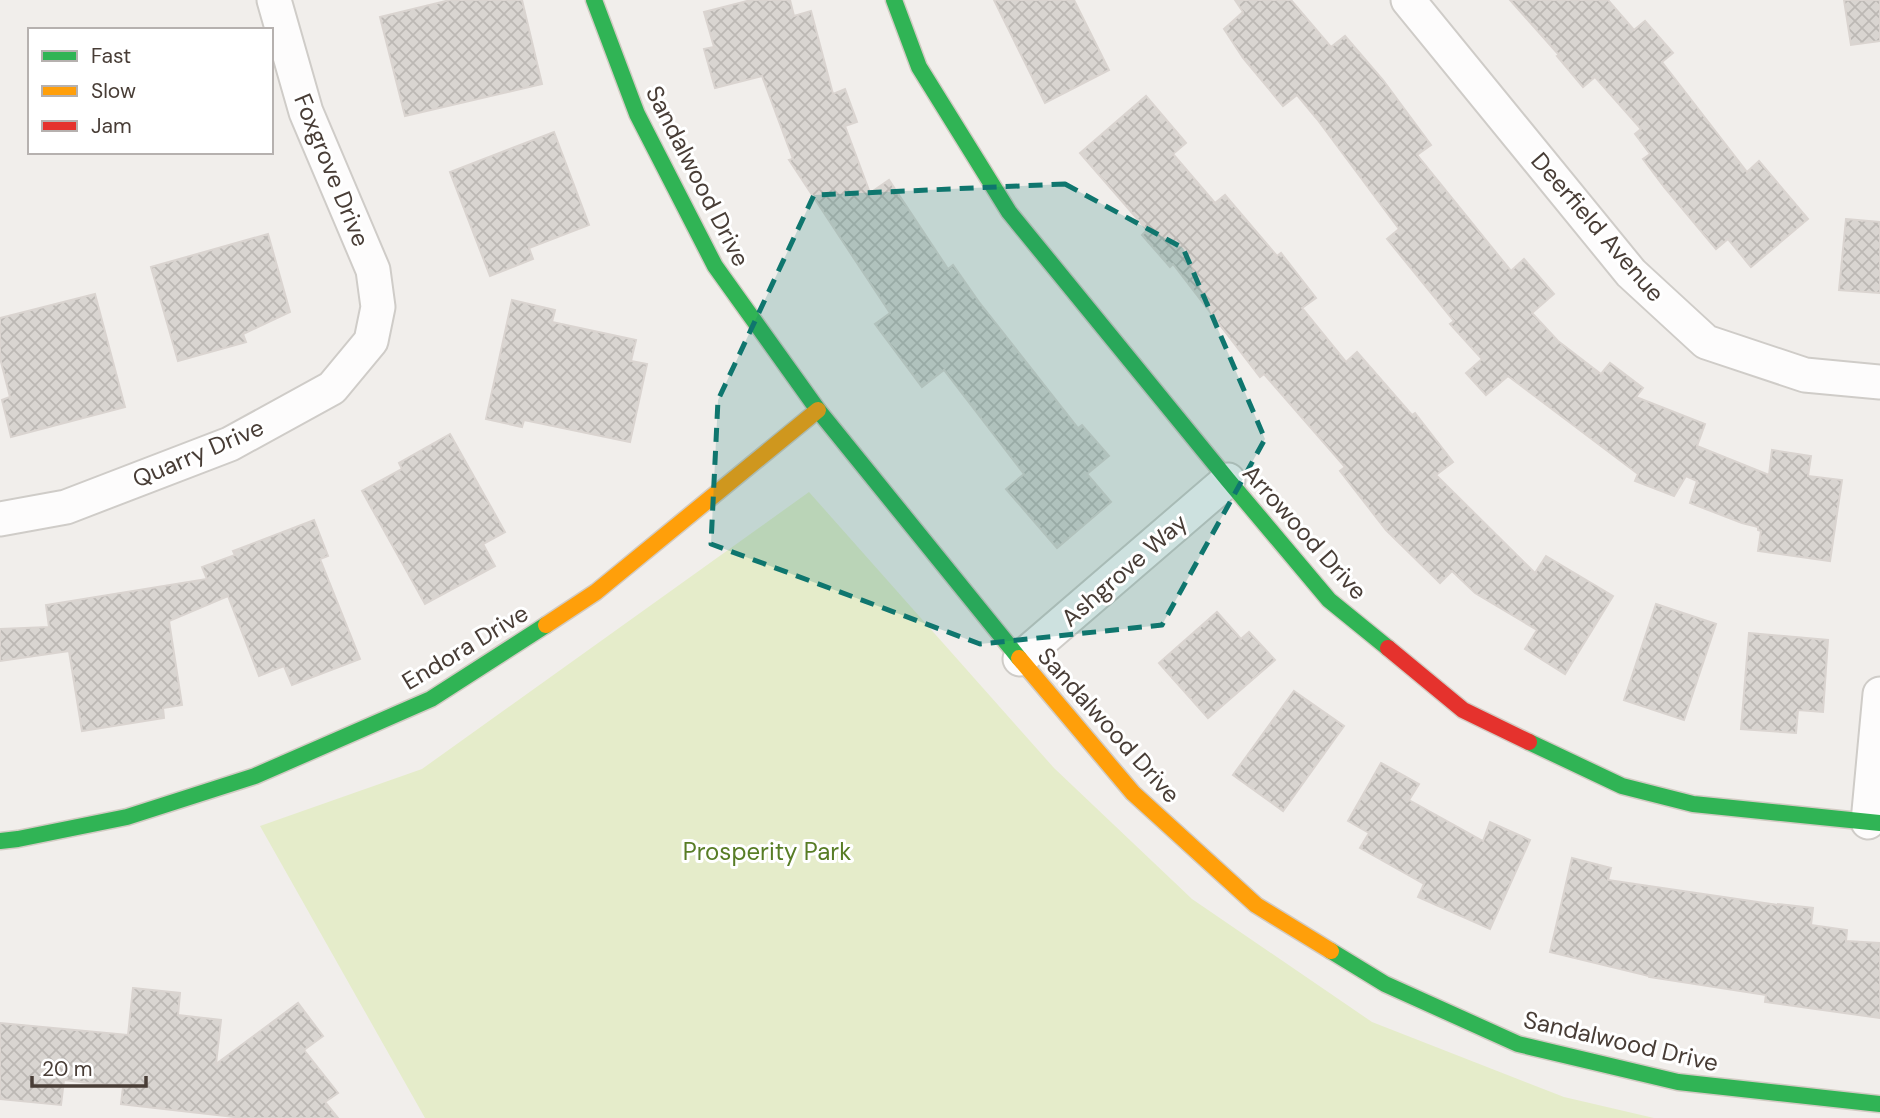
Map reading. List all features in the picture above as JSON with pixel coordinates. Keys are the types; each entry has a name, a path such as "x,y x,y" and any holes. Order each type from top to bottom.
{"street":[{"name":"Foxgrove Drive","path":"274,0 306,112 373,270 378,307 371,341"},
{"name":"Sandalwood Drive","path":"594,0 637,114 715,266 818,410 1020,660 1133,793 1256,905 1385,984 1518,1044 1771,1106 1880,1104"},
{"name":"Arrowood Drive","path":"894,0 919,67 1009,212 1329,600 1463,710 1622,786 1693,804 1874,823"},
{"name":"Deerfield Avenue","path":"1408,0 1631,272 1706,342 1804,375 1880,382"},
{"name":"Quarry Drive","path":"0,519 66,507 230,444 332,388 371,341"},
{"name":"Endora Drive","path":"0,841 127,817 255,776 431,699 596,592 818,410"},
{"name":"Ashgrove Way","path":"1020,660 1228,480"},
{"path":"1874,823 1880,694"}],"highlighted area":[{"path":"1065,184 1183,248 1265,439 1162,625 980,644 711,544 718,400 814,195"}],"green space":[{"name":"Prosperity Park","path":"809,492 1054,768 1192,899 1372,1022 1564,1097 1654,1118 425,1118 260,826 422,769"}],"building":[{"path":"450,0 522,0 542,84 405,116 380,17"},
{"path":"751,0 790,0 794,16 811,11 833,94 845,89 857,122 845,126 870,193 889,180 948,269 953,265 1078,428 1082,425 1109,456 1087,474 1111,502 1057,548 1006,489 1024,474 944,370 922,387 875,324 890,313 789,160 793,159 762,76 715,88 704,49 714,47 704,12"},
{"path":"994,0 1074,0 1109,70 1045,103"},
{"path":"1235,0 1291,0 1331,47 1345,36 1383,80 1431,145 1417,155 1511,271 1524,259 1554,294 1532,313 1558,341 1601,374 1610,363 1643,388 1636,397 1705,424 1697,446 1769,475 1772,450 1811,456 1808,476 1842,480 1830,561 1758,551 1761,531 1758,527 1690,503 1697,481 1686,476 1674,496 1635,481 1638,474 1508,376 1486,395 1466,373 1482,359 1450,324 1454,321 1387,239 1399,229 1297,95 1283,106 1243,58 1224,29 1243,12"},
{"path":"1510,0 1608,0 1634,30 1645,21 1673,53 1662,62 1747,172 1759,161 1808,219 1751,267 1728,239 1716,249 1643,159 1650,154 1635,134 1641,129 1595,77 1583,87 1557,56 1559,55"},
{"path":"1844,0 1880,0 1880,41 1851,45"},
{"path":"1146,96 1186,143 1173,154 1215,203 1225,195 1277,256 1281,253 1316,298 1302,308 1346,362 1357,352 1412,415 1415,413 1453,462 1436,475 1535,573 1546,556 1613,596 1565,674 1525,649 1537,630 1475,593 1452,571 1440,583 1386,530 1340,471 1345,467 1264,374 1260,377 1173,264 1170,267 1142,235 1147,230 1080,153"},
{"path":"554,132 589,225 529,248 533,259 490,276 450,172"},
{"path":"1846,219 1880,222 1880,293 1839,290"},
{"path":"268,234 290,312 243,334 246,342 178,361 151,267"},
{"path":"95,294 125,407 11,437 2,400 10,397 0,358 0,318"},
{"path":"512,300 555,310 552,322 636,340 631,361 647,364 630,442 524,420 522,427 486,419"},
{"path":"450,434 505,532 483,544 495,566 425,604 362,491 402,469 399,463"},
{"path":"314,520 328,556 320,559 360,659 292,685 284,666 259,676 228,596 169,621 182,705 163,708 164,718 82,731 69,651 0,661 0,629 49,627 46,605 207,579 202,567 235,555 233,551"},
{"path":"1656,604 1716,624 1684,720 1624,700"},
{"path":"1217,612 1241,639 1249,632 1275,660 1208,718 1159,663"},
{"path":"1749,633 1828,640 1823,712 1798,710 1796,733 1741,729"},
{"path":"1294,691 1344,726 1283,811 1233,775"},
{"path":"1381,763 1419,784 1409,800 1483,841 1490,822 1530,840 1490,929 1418,897 1424,884 1360,848 1369,833 1348,821"},
{"path":"1572,858 1611,868 1608,880 1813,908 1811,925 1847,930 1846,941 1880,943 1880,1018 1765,1002 1766,995 1649,977 1550,952"},
{"path":"133,988 180,993 178,1015 221,1020 216,1064 298,1003 323,1036 304,1050 338,1093 325,1102 338,1118 243,1118 121,1104 123,1087 64,1080 61,1105 0,1099 0,1023 128,1035"}],"traffic: fast":[{"path":"594,0 637,114 715,266 818,410 1019,658"},
{"path":"894,0 919,67 1009,212 1329,600 1388,648"},
{"path":"0,841 127,817 255,776 431,699 546,625"},
{"path":"1529,742 1622,786 1693,804 1880,823"},
{"path":"1331,951 1385,984 1518,1044 1678,1082 1880,1104"}],"traffic: slow":[{"path":"546,625 596,592 818,410"},
{"path":"1019,658 1133,793 1256,905 1331,951"}],"traffic: jam":[{"path":"1388,648 1463,710 1529,742"}]}
